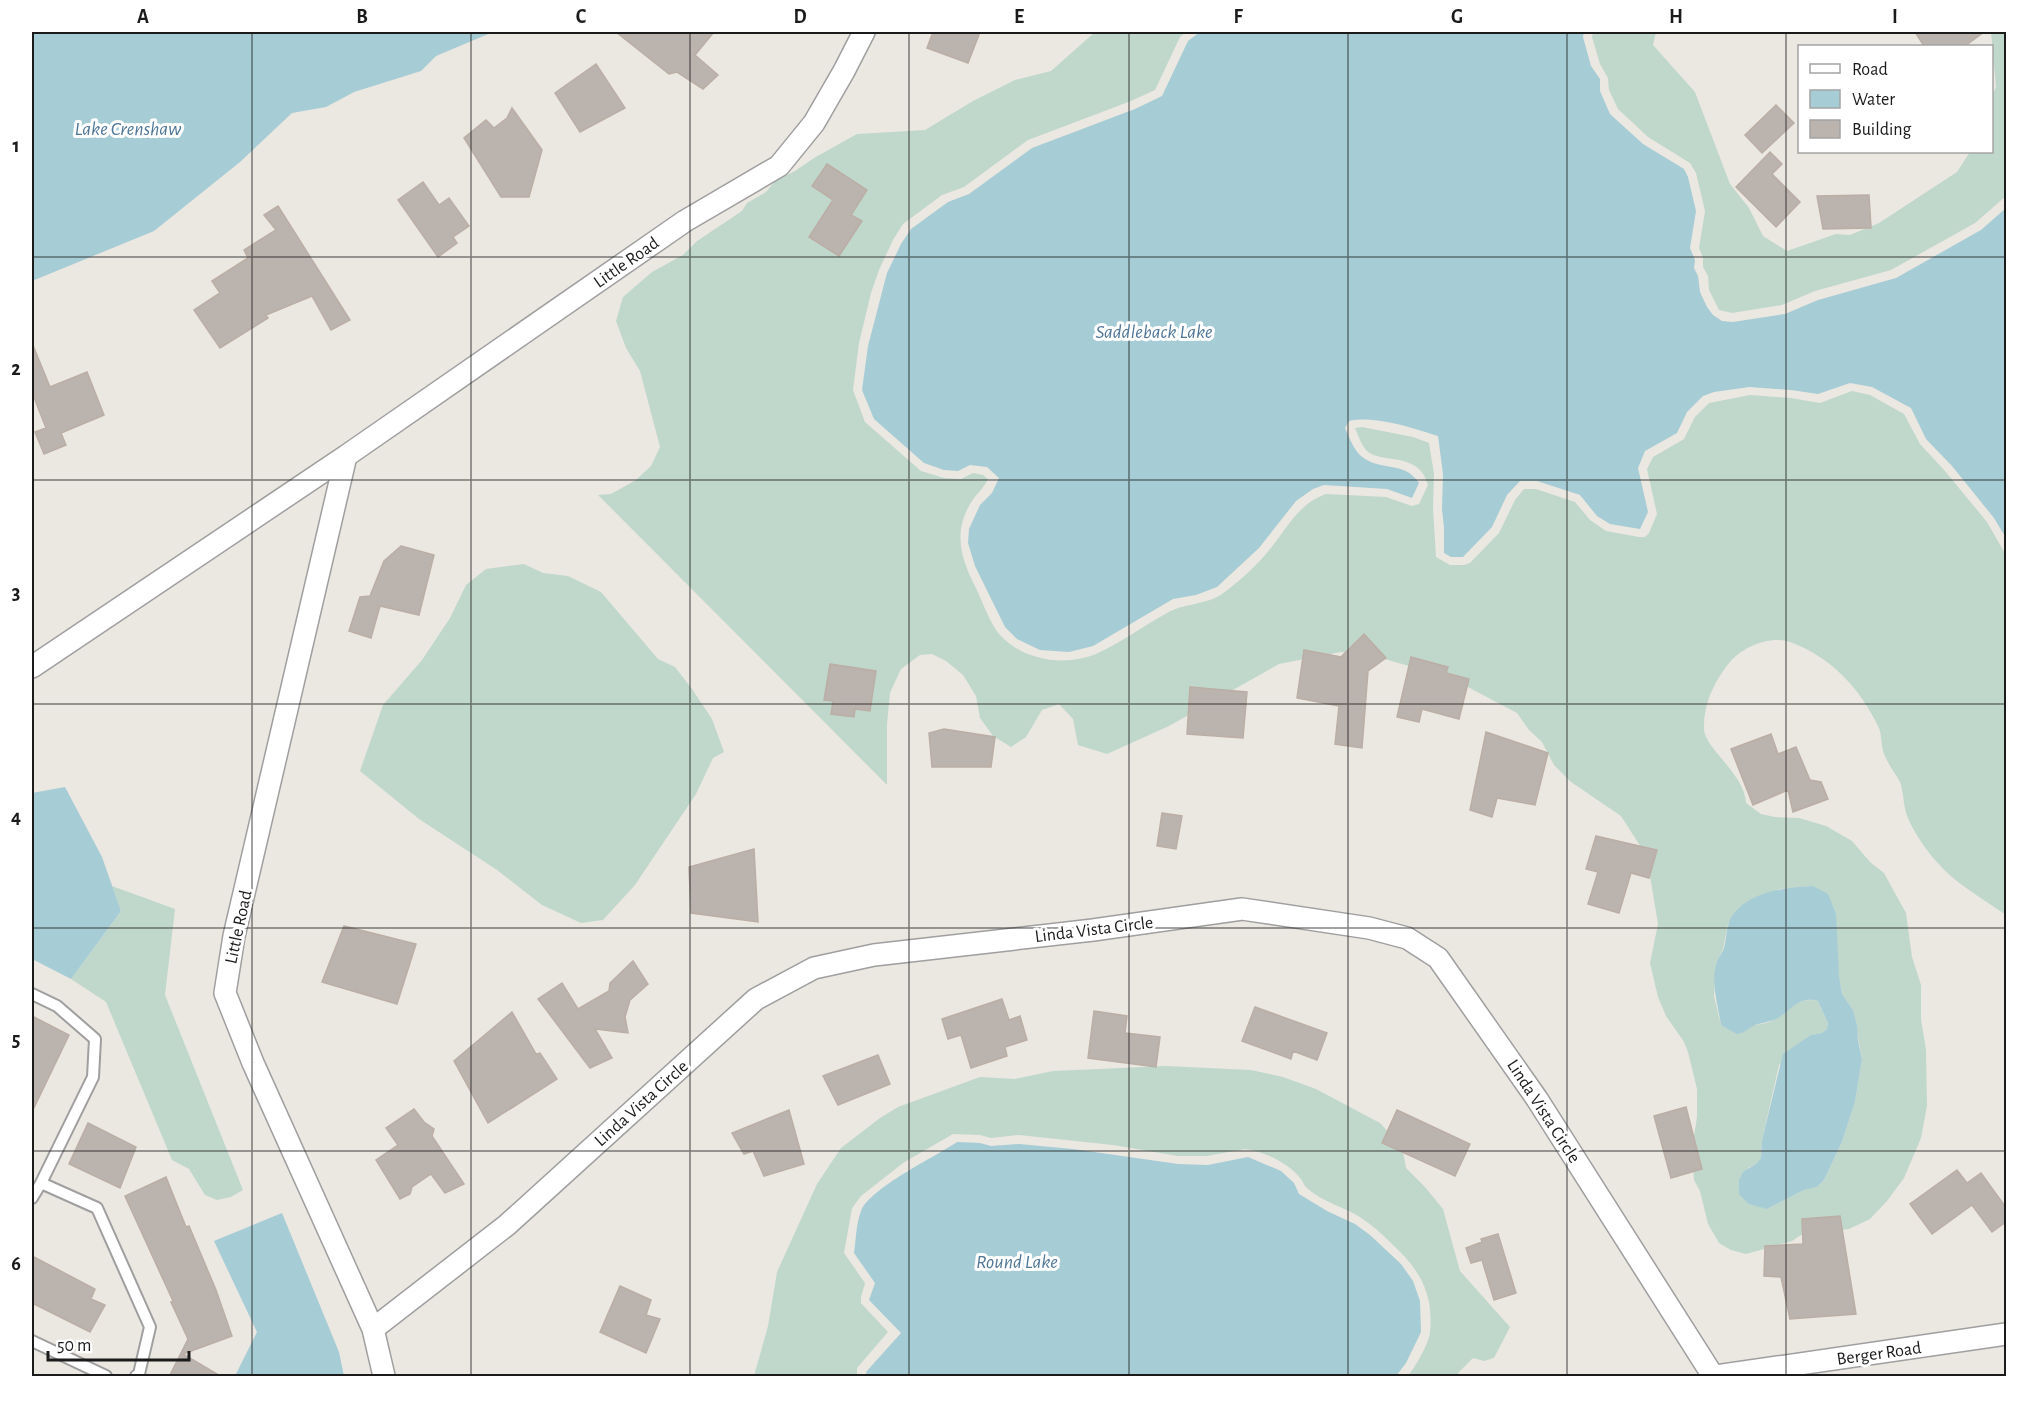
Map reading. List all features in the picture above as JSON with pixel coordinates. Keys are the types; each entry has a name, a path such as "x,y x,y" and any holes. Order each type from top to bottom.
{"street":[{"name":"Little Road","path":"32,668 346,456 685,221 779,166 814,123 864,32"},
{"name":"Little Road","path":"346,456 234,936 225,993 253,1063 373,1329 384,1377"},
{"name":"Linda Vista Circle","path":"373,1329 507,1225 756,999 814,968 874,955 1093,930 1242,909 1378,931 1407,938 1438,958 1537,1099 1715,1377"},
{"name":"Berger Road","path":"1715,1377 2007,1334"}],"lane":[{"path":"32,994 57,1006 94,1040 93,1077 32,1198"},
{"path":"41,1183 97,1208 150,1327 139,1374 136,1377"},
{"path":"32,1341 106,1377"}],"green space":[{"path":"1095,32 1186,32 1180,37 1155,90 1028,140 964,187 942,195 903,224 879,270 871,293 859,343 853,390 865,422 921,471 944,478 961,479 973,473 983,475 988,479 972,501 962,522 962,554 993,625 1009,644 1020,650 1045,659 1084,658 1105,650 1174,610 1216,598 1266,554 1299,512 1326,494 1386,497 1412,506 1419,504 1428,485 1423,474 1408,462 1380,457 1366,450 1355,428 1362,427 1413,437 1429,443 1434,474 1433,508 1436,557 1450,565 1470,563 1499,533 1515,500 1524,489 1536,489 1575,502 1590,520 1606,531 1645,537 1657,514 1647,469 1653,457 1684,439 1695,417 1709,403 1750,395 1820,403 1852,391 1870,395 1904,414 1920,444 1987,522 2006,555 2006,915 1951,876 1928,851 1908,818 1900,782 1884,754 1879,728 1871,713 1843,676 1819,656 1782,640 1765,641 1749,647 1735,657 1724,670 1714,686 1705,711 1706,737 1739,782 1746,803 1761,814 1799,818 1826,826 1852,841 1870,862 1884,873 1906,913 1912,957 1921,985 1927,1106 1921,1138 1904,1178 1870,1219 1849,1229 1801,1235 1792,1241 1746,1254 1731,1250 1719,1243 1708,1224 1700,1191 1694,1180 1692,1149 1697,1117 1697,1089 1688,1052 1684,1042 1666,1016 1658,997 1650,963 1658,924 1644,852 1621,816 1571,782 1554,765 1542,742 1529,730 1517,713 1451,678 1374,656 1341,652 1279,664 1169,726 1107,754 1078,745 1073,719 1059,704 1042,710 1026,737 1011,747 993,736 980,718 976,696 963,675 946,661 932,654 920,655 901,669 890,693 887,724 887,785 598,495 611,494 636,480 651,466 660,447 640,371 626,348 616,321 623,297 652,272 683,255 697,241 742,211 747,203 766,192 775,181 857,134 925,130 973,101 1015,80 1051,71","holes":["1813,886 1838,952 1837,964 1842,994 1853,1010 1862,1059 1855,1102 1842,1142 1824,1180 1817,1187 1804,1190 1767,1209 1748,1168 1761,1158 1762,1140 1779,1065 1811,1035 1822,1033 1827,1029 1828,1023 1818,1001 1810,1000 1797,1003 1776,1019 1763,1024 1721,1025 1714,996 1716,965 1723,949 1728,924 1754,898 1780,889"]},
{"path":"1593,32 1656,32 1653,45 1695,92 1730,184 1749,208 1763,236 1787,251 1836,234 1850,235 1879,223 1957,172 1969,153 1993,153 1993,94 1996,87 1991,32 2006,32 2006,196 1975,223 1891,270 1815,291 1782,305 1732,313 1719,310 1709,290 1708,276 1703,267 1703,258 1699,248 1705,211 1696,173 1690,163 1648,137 1618,109 1609,90 1608,78 1600,64 1592,37"},
{"path":"524,564 543,573 568,576 601,592 658,659 675,667 692,689 712,719 724,752 713,758 696,794 635,885 603,920 581,923 542,905 497,870 419,819 360,771 383,705 422,660 450,618 466,585 486,569"},
{"path":"112,886 175,909 165,995 243,1190 231,1197 217,1200 205,1195 189,1169 172,1160 106,1002 71,979 121,911"},
{"path":"1166,1066 1251,1070 1283,1077 1316,1089 1380,1123 1402,1147 1406,1168 1443,1209 1460,1271 1510,1327 1494,1358 1484,1361 1473,1358 1457,1376 1408,1376 1424,1349 1430,1332 1430,1305 1417,1273 1402,1253 1369,1223 1354,1213 1314,1194 1289,1167 1267,1155 1245,1149 1207,1156 1178,1156 1113,1145 1019,1135 991,1138 980,1135 953,1134 903,1163 861,1196 852,1208 844,1253 865,1283 861,1303 888,1332 857,1368 857,1376 754,1376 768,1326 777,1272 817,1184 841,1148 880,1118 898,1107 980,1077 1015,1079 1053,1071"}],"water":[{"name":"Lake Crenshaw","path":"32,32 493,32 436,56 421,71 354,92 326,107 292,113 240,162 154,231 32,281"},
{"name":"Saddleback Lake","path":"1200,32 1584,32 1583,37 1591,66 1600,79 1600,91 1610,114 1643,144 1684,169 1688,177 1696,211 1690,248 1695,260 1694,268 1698,276 1700,292 1707,307 1722,321 1733,322 1785,314 1818,300 1896,278 1981,230 2006,208 2006,538 1994,518 1952,466 1926,439 1911,408 1872,387 1850,383 1818,394 1749,387 1714,392 1703,396 1687,412 1677,433 1645,451 1638,468 1648,512 1640,529 1610,524 1597,516 1580,495 1537,481 1520,481 1507,495 1492,527 1463,557 1451,557 1444,553 1443,474 1438,436 1393,423 1370,420 1349,421 1345,428 1361,456 1376,464 1406,471 1419,483 1412,498 1387,489 1324,485 1313,489 1296,501 1259,548 1217,587 1196,595 1173,599 1093,646 1069,652 1040,650 1017,639 1005,627 975,566 968,543 969,529 980,505 992,493 999,478 987,467 970,465 958,471 944,470 924,463 874,419 862,390 868,346 887,273 911,229 948,202 969,194 1032,148 1135,109 1162,96 1188,41"},
{"path":"65,787 102,857 121,911 71,979 32,959 32,793"},
{"path":"1813,886 1828,894 1836,914 1842,994 1853,1010 1862,1059 1855,1102 1842,1142 1824,1180 1817,1187 1804,1190 1767,1209 1749,1204 1739,1194 1739,1180 1743,1172 1761,1158 1762,1140 1783,1054 1811,1035 1822,1033 1827,1029 1828,1023 1818,1001 1806,1000 1776,1019 1755,1025 1737,1034 1721,1025 1715,995 1715,972 1724,948 1730,920 1739,908 1768,892"},
{"name":"Round Lake","path":"957,1142 991,1146 1019,1144 1073,1149 1178,1164 1208,1165 1248,1157 1281,1171 1294,1183 1299,1194 1355,1224 1401,1264 1413,1281 1420,1301 1421,1332 1406,1363 1396,1376 867,1376 866,1372 901,1333 869,1300 875,1283 854,1253 861,1211 867,1202 890,1183"},
{"path":"282,1213 339,1352 344,1376 235,1376 257,1332 214,1241"}],"building":[{"path":"616,32 714,32 695,55 718,75 703,89 677,72 669,74"},
{"path":"933,32 980,32 968,63 927,48"},
{"path":"1915,32 1984,32 1966,45 1923,45"},
{"path":"596,64 625,108 580,132 555,93"},
{"path":"1776,105 1794,123 1762,153 1745,135"},
{"path":"512,108 542,150 529,197 501,197 464,138 486,120 494,128 507,118"},
{"path":"1770,152 1782,164 1772,174 1800,202 1776,227 1736,187"},
{"path":"827,164 867,190 851,215 862,221 839,256 809,237 833,200 812,186"},
{"path":"423,182 439,205 449,198 469,226 453,237 457,243 438,257 398,200"},
{"path":"1869,195 1871,228 1823,229 1817,196"},
{"path":"278,206 350,320 331,330 312,296 266,315 268,318 220,348 194,310 220,293 212,281 248,258 244,250 276,230 264,215"},
{"path":"32,343 50,387 87,372 104,415 61,433 66,445 44,454 35,432 46,428 32,392"},
{"path":"401,546 434,555 419,615 380,606 371,638 349,631 360,597 370,596 384,561"},
{"path":"1364,634 1386,658 1368,671 1362,748 1335,744 1339,706 1297,698 1304,650 1341,657"},
{"path":"1411,657 1448,667 1446,673 1469,679 1459,719 1422,709 1419,722 1397,717"},
{"path":"830,664 876,671 870,711 855,709 854,717 831,714 833,701 824,700"},
{"path":"1190,687 1247,692 1243,738 1187,734"},
{"path":"944,729 995,737 991,767 932,767 929,733"},
{"path":"1486,732 1548,753 1535,805 1497,798 1492,817 1470,810"},
{"path":"1771,734 1778,754 1796,747 1810,780 1821,782 1828,799 1793,812 1788,790 1753,805 1731,749"},
{"path":"1162,813 1182,816 1176,849 1157,846"},
{"path":"1596,836 1657,850 1649,878 1631,873 1619,913 1588,904 1598,872 1586,869"},
{"path":"754,849 758,922 691,913 689,867"},
{"path":"344,926 416,944 397,1004 322,982"},
{"path":"633,961 648,984 630,1000 625,1017 628,1033 595,1029 612,1058 590,1068 538,999 562,983 578,1009 609,991 610,983"},
{"path":"1002,999 1009,1020 1020,1016 1027,1040 1005,1047 1007,1056 971,1068 961,1035 948,1039 942,1019"},
{"path":"1255,1007 1327,1033 1317,1060 1293,1051 1291,1059 1242,1041"},
{"path":"1094,1011 1127,1016 1125,1033 1160,1037 1156,1067 1088,1058"},
{"path":"512,1012 536,1054 540,1053 557,1079 488,1123 454,1061"},
{"path":"32,1016 69,1035 32,1112"},
{"path":"878,1055 890,1084 838,1105 823,1076"},
{"path":"1686,1107 1702,1169 1671,1178 1654,1116"},
{"path":"414,1109 424,1122 434,1129 432,1136 464,1184 445,1193 431,1174 412,1187 410,1194 400,1199 376,1160 398,1145 386,1128"},
{"path":"789,1110 804,1164 764,1176 753,1151 744,1154 732,1133"},
{"path":"1397,1110 1470,1144 1455,1176 1382,1143"},
{"path":"88,1123 136,1147 120,1188 69,1164"},
{"path":"1957,1170 1967,1183 1981,1173 2007,1209 2007,1221 1992,1232 1972,1205 1932,1234 1910,1204"},
{"path":"166,1177 186,1227 189,1226 216,1290 232,1336 183,1354 222,1377 169,1377 188,1339 125,1196"},
{"path":"1840,1216 1856,1314 1790,1319 1781,1277 1764,1276 1765,1246 1803,1244 1802,1219"},
{"path":"1498,1234 1516,1293 1494,1300 1482,1260 1471,1263 1466,1248 1482,1242 1481,1239"},
{"path":"32,1256 95,1289 91,1299 105,1305 90,1332 32,1303"},
{"path":"620,1286 651,1300 646,1315 660,1319 646,1353 600,1332"}]}
